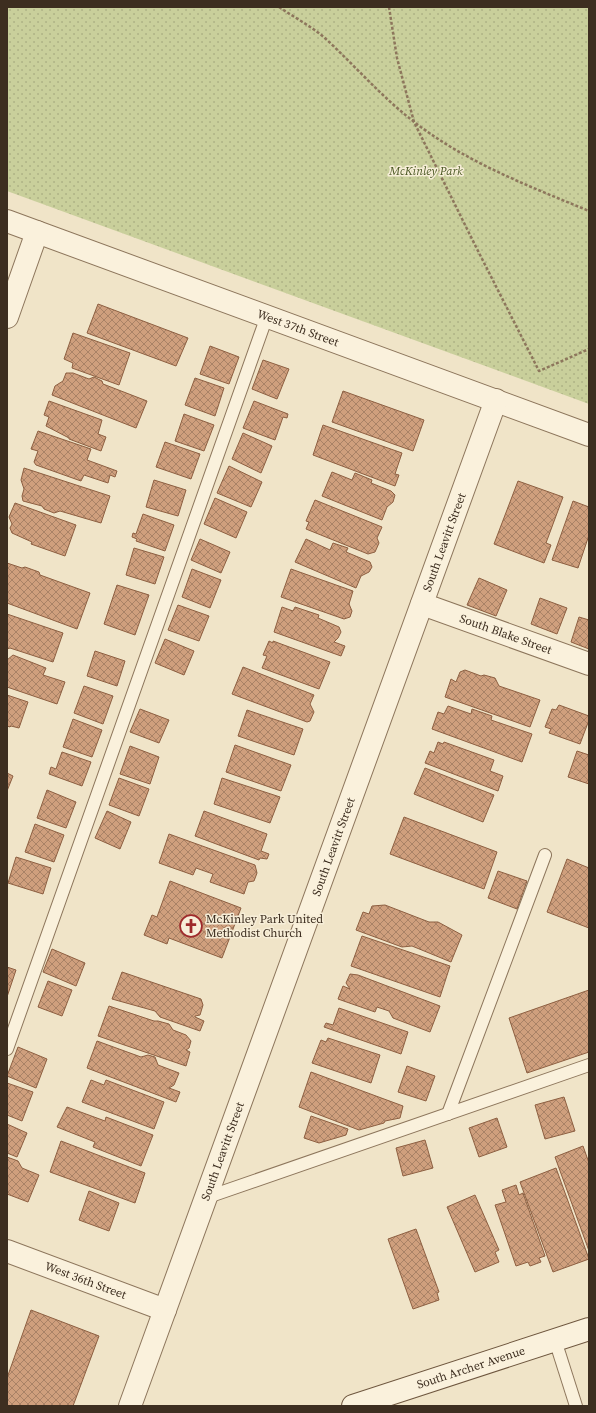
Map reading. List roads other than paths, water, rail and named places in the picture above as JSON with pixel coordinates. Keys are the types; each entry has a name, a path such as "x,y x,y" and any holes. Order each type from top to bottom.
{"street":[{"name":"West 37th Street","path":"7,220 589,435"},
{"path":"7,316 37,232"},
{"name":"South Leavitt Street","path":"130,1406 496,400"},
{"name":"South Blake Street","path":"422,604 589,664"},
{"name":"West 36th Street","path":"7,1251 165,1310"},
{"name":"South Archer Avenue","path":"353,1406 589,1329"}],"lane":[{"path":"7,1049 267,316"},
{"path":"448,1114 545,855"},
{"path":"205,1198 589,1065"},
{"path":"555,1340 576,1406"}],"place":[{"name":"McKinley Park United Methodist Church","path":"191,926"}],"park label":[{"name":"McKinley Park","path":"426,171"}]}
